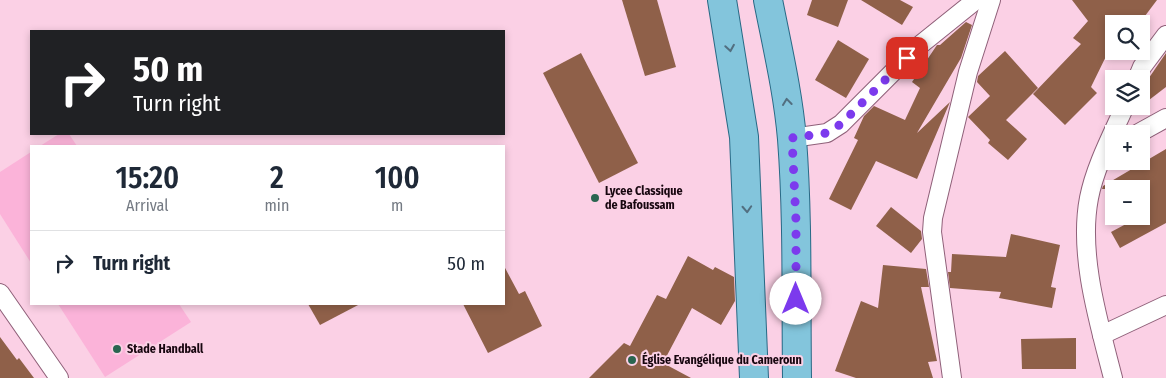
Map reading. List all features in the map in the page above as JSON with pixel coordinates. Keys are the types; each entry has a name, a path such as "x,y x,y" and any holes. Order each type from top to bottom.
{"main road":[{"path":"722,0 744,137 754,378"},
{"path":"768,0 784,74 792,138 796,221 797,378"}],"street":[{"path":"792,138 827,133 841,124 920,45 976,0"},
{"path":"952,378 932,232 933,218 968,72 991,0"},
{"path":"1141,70 1166,35"},
{"path":"1150,127 1166,118"},
{"path":"1105,159 1089,196 1085,223 1087,255 1102,335 1113,378"},
{"path":"0,293 59,378"},
{"path":"1102,335 1166,305"}],"shaded area":[{"path":"57,135 70,135 76,145 42,145"},
{"path":"30,153 30,261 0,214 0,172"},
{"name":"Stade Handball","path":"59,305 180,305 191,322 105,377"}],"building":[{"path":"622,0 657,0 676,67 645,76"},
{"path":"812,0 848,0 838,27 807,15"},
{"path":"861,0 900,0 913,7 902,25"},
{"path":"1072,0 1157,0 1146,15 1105,15 1105,58 1091,87 1097,93 1065,125 1033,94 1081,44 1073,38 1088,21"},
{"path":"966,22 972,25 961,58 917,133 950,102 917,179 876,161 851,210 829,199 858,140 854,138 864,116 874,106 905,120 920,88 912,82 937,45 940,45"},
{"path":"838,40 869,59 846,98 815,80"},
{"path":"1005,51 1038,88 1006,120 1027,139 1008,160 988,143 990,140 968,117 990,96 977,82 978,76"},
{"path":"581,53 638,163 599,183 543,73"},
{"path":"1166,53 1166,87 1150,99 1150,76"},
{"path":"1166,149 1166,223 1120,248 1111,232 1124,225 1150,225 1150,180 1113,180 1130,170 1150,170 1150,158"},
{"path":"891,207 921,231 922,239 911,253 876,226"},
{"path":"1011,234 1060,245 1051,287 1056,288 1052,308 999,298 1001,292 950,288 948,272 951,272 952,254 1006,257"},
{"path":"688,256 713,270 715,267 734,277 735,301 721,325 692,308 663,363 691,378 589,378 624,343 630,346 657,295 666,299"},
{"path":"883,265 926,269 929,287 921,287 937,361 928,362 933,378 856,378 835,371 861,301 878,308"},
{"path":"505,268 519,294 525,291 542,326 488,353 464,305 505,305"},
{"path":"309,305 358,305 320,325"},
{"path":"0,337 17,360 19,358 34,378 0,378"},
{"path":"1076,338 1076,369 1022,369 1021,339"}],"place":[{"name":"Lycee Classique de Bafoussam","path":"595,198"},
{"name":"Stade Handball","path":"117,349"},
{"name":"Église Evangélique du Cameroun","path":"632,360"}],"route":[{"path":"796,299 796,221 792,138 827,133 841,124 907,58"}]}
